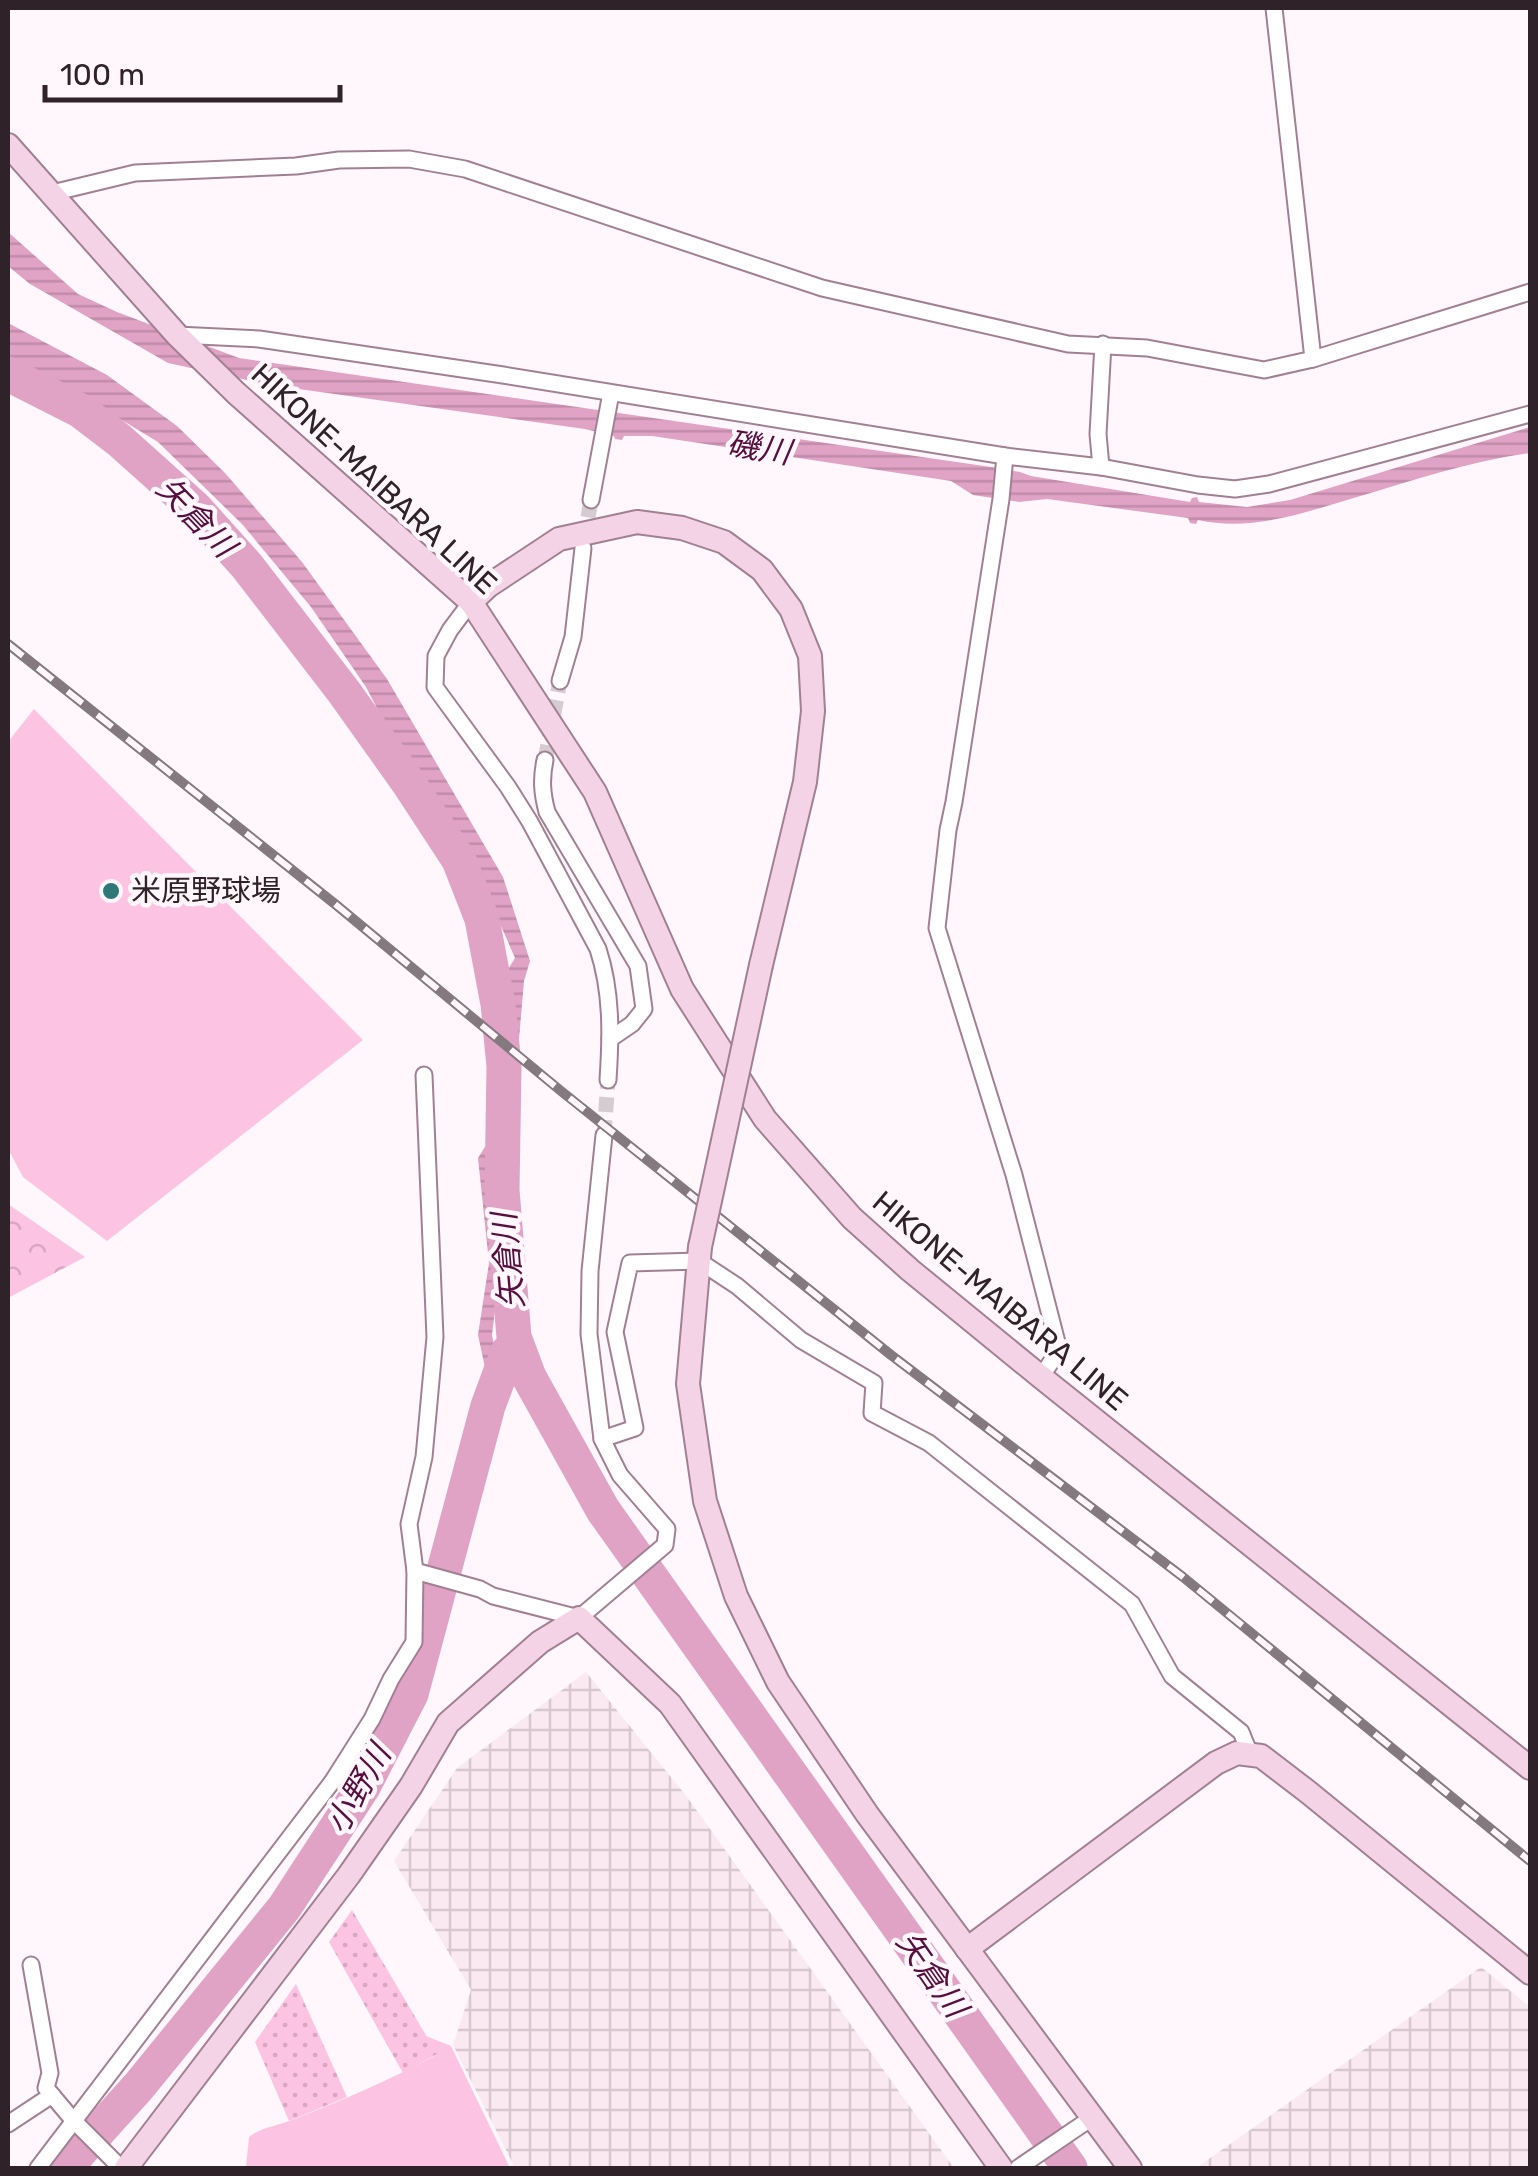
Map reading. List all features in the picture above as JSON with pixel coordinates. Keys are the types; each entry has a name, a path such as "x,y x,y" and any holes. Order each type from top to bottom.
{"street":[{"path":"1274,8 1313,359"},
{"name":"HIKONE-MAIBARA LINE","path":"8,145 177,334 236,393 471,602 596,792 682,989 765,1119 852,1218 1041,1377 1530,1768"},
{"path":"52,193 135,172 408,159 465,169 822,288 1068,344 1146,348 1264,370 1313,359 1530,292"},
{"path":"177,334 259,339 610,400 1004,461 1101,467 1236,490 1530,418"},
{"path":"1101,467 1098,434 1102,344"},
{"path":"591,500 610,400"},
{"path":"1004,461 948,830 937,928 1014,1174 1058,1350 1041,1377"},
{"path":"608,1080 606,971 598,948 515,799 435,687 436,656 450,630 488,586 559,540 637,522 682,528 724,542 762,570 791,609 810,656 812,711 804,782 699,1254 688,1384 705,1501 736,1596 778,1682 1084,2123 1130,2168"},
{"path":"560,681 573,637 583,548"},
{"path":"546,760 542,795 547,812 638,966 644,1009 632,1024 610,1039"},
{"path":"38,2168 332,1782 414,1642 415,1571 410,1524 424,1457 435,1338 424,1075"},
{"path":"31,1965 50,2073 46,2088 120,2166 349,1875 411,1786 448,1724 540,1642 580,1618 665,1545 667,1529 620,1475 602,1438 589,1334 590,1270 604,1135"},
{"path":"602,1438 635,1428 616,1332 630,1263 699,1254 801,1340 874,1383 872,1413 930,1443 1132,1604 1172,1676 1241,1732 1250,1754"},
{"path":"415,1571 580,1618 670,1704 1015,2167 1084,2123"},
{"path":"966,1948 1216,1763 1236,1753 1261,1756 1530,1973"},
{"path":"8,2124 52,2095"}],"shaded area":[{"path":"586,1672 687,1797 954,2168 515,2168 453,2045 471,1990 394,1861 457,1768"},
{"path":"1481,1967 1530,2007 1530,2168 1196,2168"}],"green space":[{"name":"米原野球場","path":"34,709 363,1040 107,1241 23,1177 8,1149 8,742"},
{"path":"8,1204 85,1257 8,1298"},
{"path":"352,1910 437,2054 403,2073 329,1942"},
{"path":"296,1984 347,2097 289,2121 255,2042"},
{"path":"426,2036 451,2046 510,2168 246,2168 249,2137 365,2090 436,2055"}],"water":[{"name":"磯川","path":"8,232 78,294 239,358 998,468 1190,502 1197,497 1199,502 1247,507 1290,500 1530,427 1530,453 1465,466 1299,514 1239,524 1198,520 1196,524 1188,518 1047,499 1019,502 973,495 951,481 652,436 615,439 585,429 270,385 168,363 30,284 8,266"},
{"path":"8,323 107,375 177,426 225,473 302,562 387,679 503,877 530,961 524,981 510,1144 498,1172 505,1264 492,1335 504,1394 493,1405 478,1335 489,1263 478,1158 490,1139 489,1109 499,1086 501,981 515,958 484,887 428,783 399,751 366,687 311,607 242,524 158,442 69,388 8,362"}],"waterway":[{"name":"矢倉川","path":"8,374 81,411 195,508 247,566 344,692 459,860 482,919 498,1004 504,1066 502,1190 514,1337 529,1377 603,1510 1070,2168"},
{"name":"小野川","path":"65,2168 139,2086 284,1908 363,1787 411,1694 488,1406 508,1352"}],"tunnel":[{"path":"584,540 591,500"},
{"path":"545,760 560,681"},
{"path":"604,1135 608,1080"}],"railway":[{"path":"8,644 891,1355 1183,1577 1530,1861"}],"place":[{"name":"米原野球場","path":"111,891"}]}
